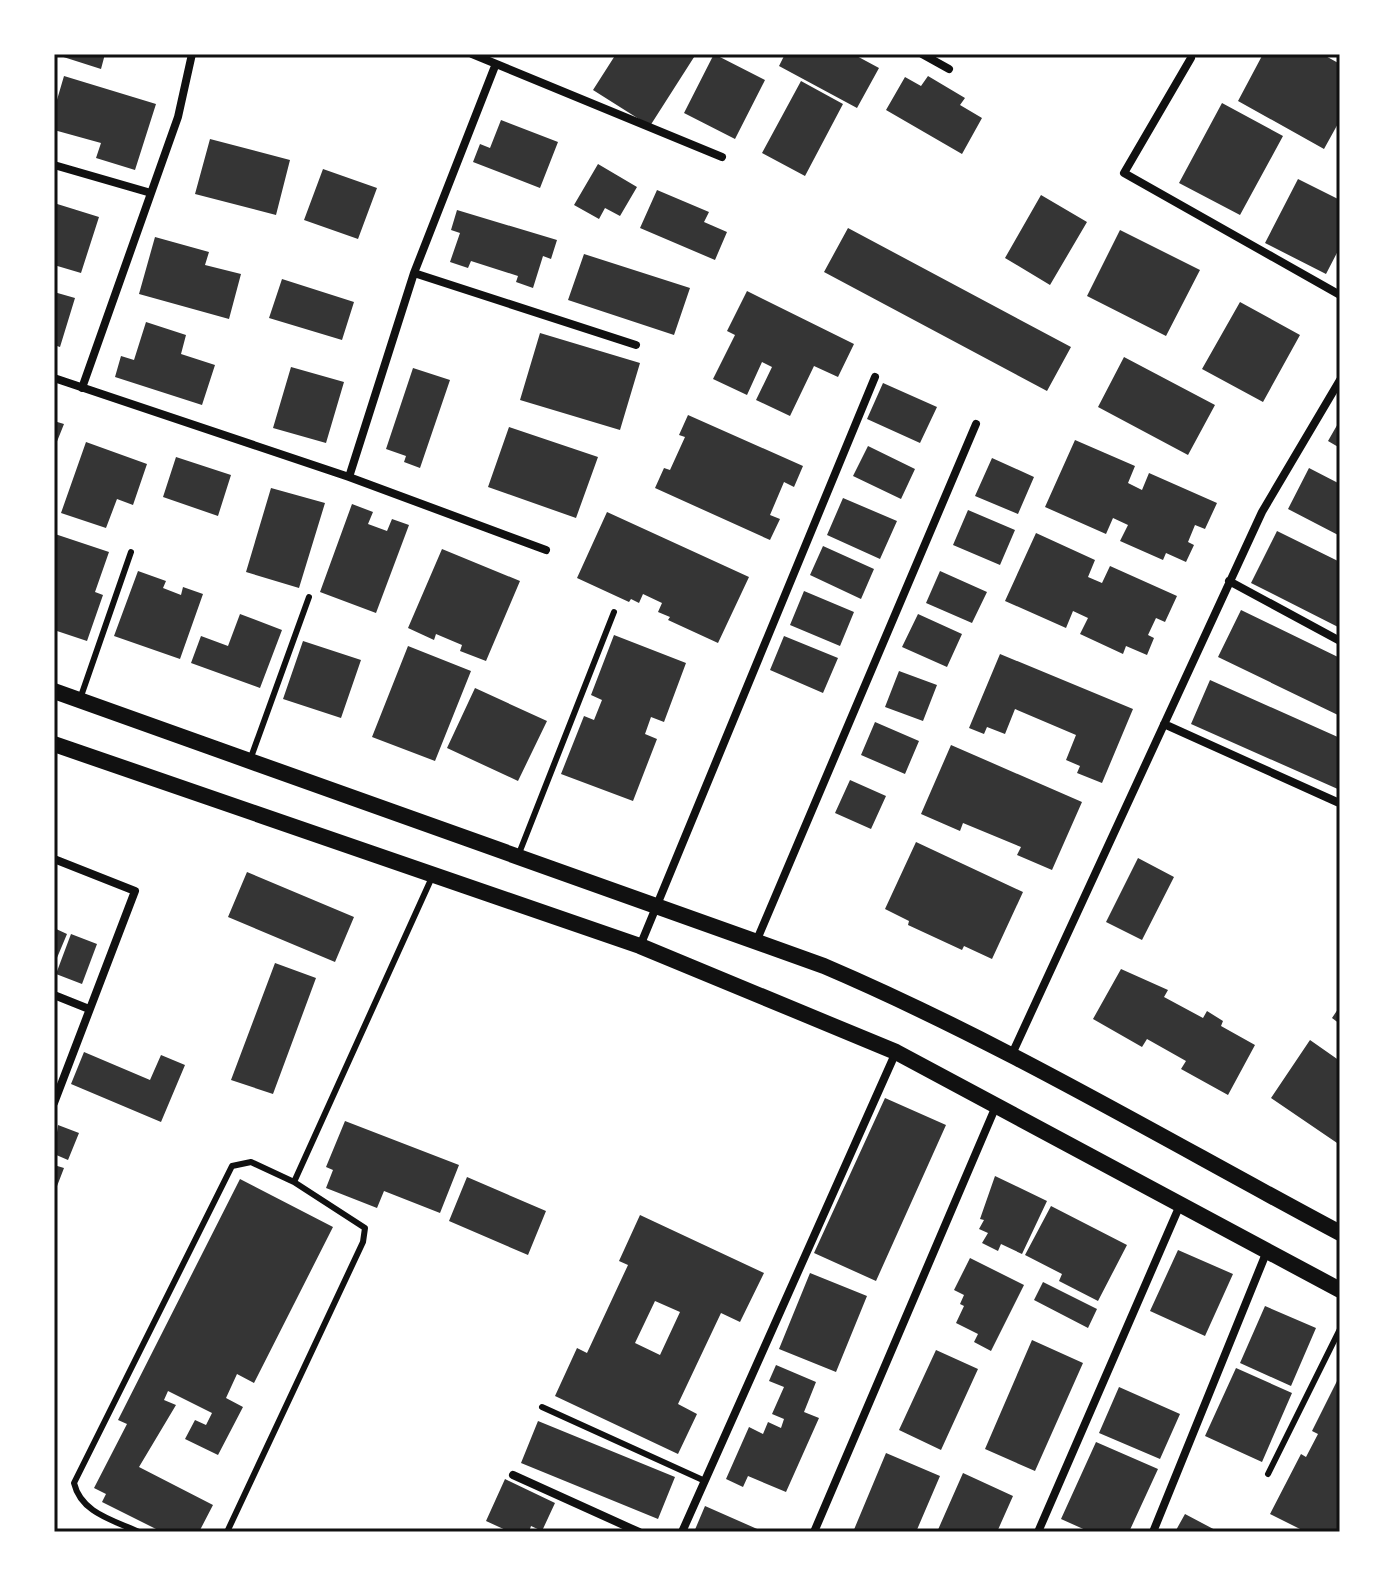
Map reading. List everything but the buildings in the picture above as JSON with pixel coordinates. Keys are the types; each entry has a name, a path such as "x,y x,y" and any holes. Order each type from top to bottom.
{"main road":[{"path":"54,691 756,942 918,1006 1340,1232"},
{"path":"54,744 640,946 896,1052 1340,1290"}],"street":[{"path":"82,388 178,117 192,54"},
{"path":"472,54 722,157"},
{"path":"922,54 949,69"},
{"path":"1191,58 1124,173 1340,295"},
{"path":"349,477 414,273 495,66"},
{"path":"54,165 151,193"},
{"path":"414,273 636,345"},
{"path":"640,946 875,377"},
{"path":"54,378 349,477 546,550"},
{"path":"1012,1054 1262,512 1340,380"},
{"path":"756,942 976,424"},
{"path":"1229,581 1340,641"},
{"path":"1164,724 1337,802"},
{"path":"54,859 135,891 54,1103"},
{"path":"54,995 89,1009"},
{"path":"682,1532 896,1052"},
{"path":"814,1532 996,1105"},
{"path":"1038,1532 1180,1205"},
{"path":"1153,1532 1267,1251"},
{"path":"513,1475 639,1532"}],"lane":[{"path":"80,699 131,552"},
{"path":"250,760 309,597"},
{"path":"518,856 614,612"},
{"path":"294,1182 433,875"},
{"path":"139,1532 88,1508 78,1500 74,1483 232,1166 251,1162 294,1182 365,1228 363,1242 227,1532"},
{"path":"1268,1474 1340,1329"},
{"path":"542,1407 705,1481"}]}
